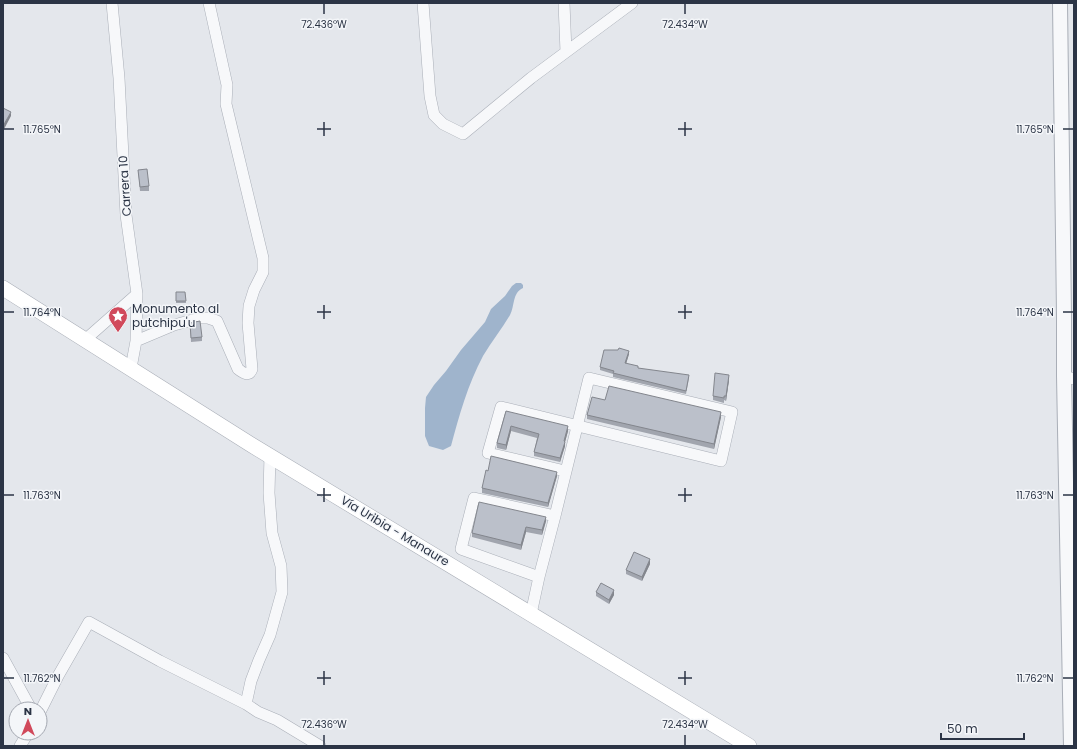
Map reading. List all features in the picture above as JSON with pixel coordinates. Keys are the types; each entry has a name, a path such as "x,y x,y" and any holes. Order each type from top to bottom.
{"main road":[{"name":"Vía Uribia - Manaure","path":"3,288 86,339 250,444 749,746"}],"street":[{"name":"Carrera 10","path":"112,3 119,78 126,215 137,294 136,341 130,368"},
{"path":"136,341 174,325 200,318 208,318 217,321 238,369 244,374 251,373 252,369 248,323 249,306 254,290 263,272 263,258 226,104 227,85 209,3"},
{"path":"423,3 430,96 434,115 443,124 462,134 531,78 632,3"},
{"path":"564,3 566,52"},
{"path":"1060,3 1064,315 1069,377 1071,746"},
{"path":"86,339 137,294"},
{"path":"531,614 539,578 555,516 566,471 577,426 589,378 732,412 721,462 577,426 501,407 488,453 566,471"},
{"path":"246,704 259,660 270,635 282,592 281,566 272,533 269,493 270,455"},
{"path":"539,578 461,550 474,498 555,516"},
{"path":"46,701 88,622 160,661 246,704 258,712 277,720 320,746"},
{"path":"3,658 27,701"}],"water":[{"path":"516,283 521,283 523,288 519,290 515,296 510,315 483,356 464,400 451,446 443,450 429,446 425,436 426,397 461,350 485,322 491,309"}],"building":[{"path":"3,108 11,112 3,126"},
{"path":"147,169 149,186 140,187 138,170"},
{"path":"176,292 185,292 186,301 176,301"},
{"path":"200,321 202,337 191,338 190,323"},
{"path":"619,348 629,351 625,363 638,366 638,368 689,375 686,391 613,373 614,371 600,367 604,350 618,350"},
{"path":"715,373 729,375 726,396 724,396 724,398 713,396"},
{"path":"609,386 721,412 714,444 587,415 592,397 605,400"},
{"path":"506,411 568,426 560,458 534,452 539,434 511,426 506,445 497,443"},
{"path":"491,456 557,472 548,503 482,488"},
{"path":"479,502 546,517 542,530 526,527 521,545 472,533"},
{"path":"634,552 650,559 642,577 626,570"},
{"path":"601,583 614,590 609,600 596,592"}],"place":[{"name":"Monumento al putchipu'u","path":"118,333"}]}
